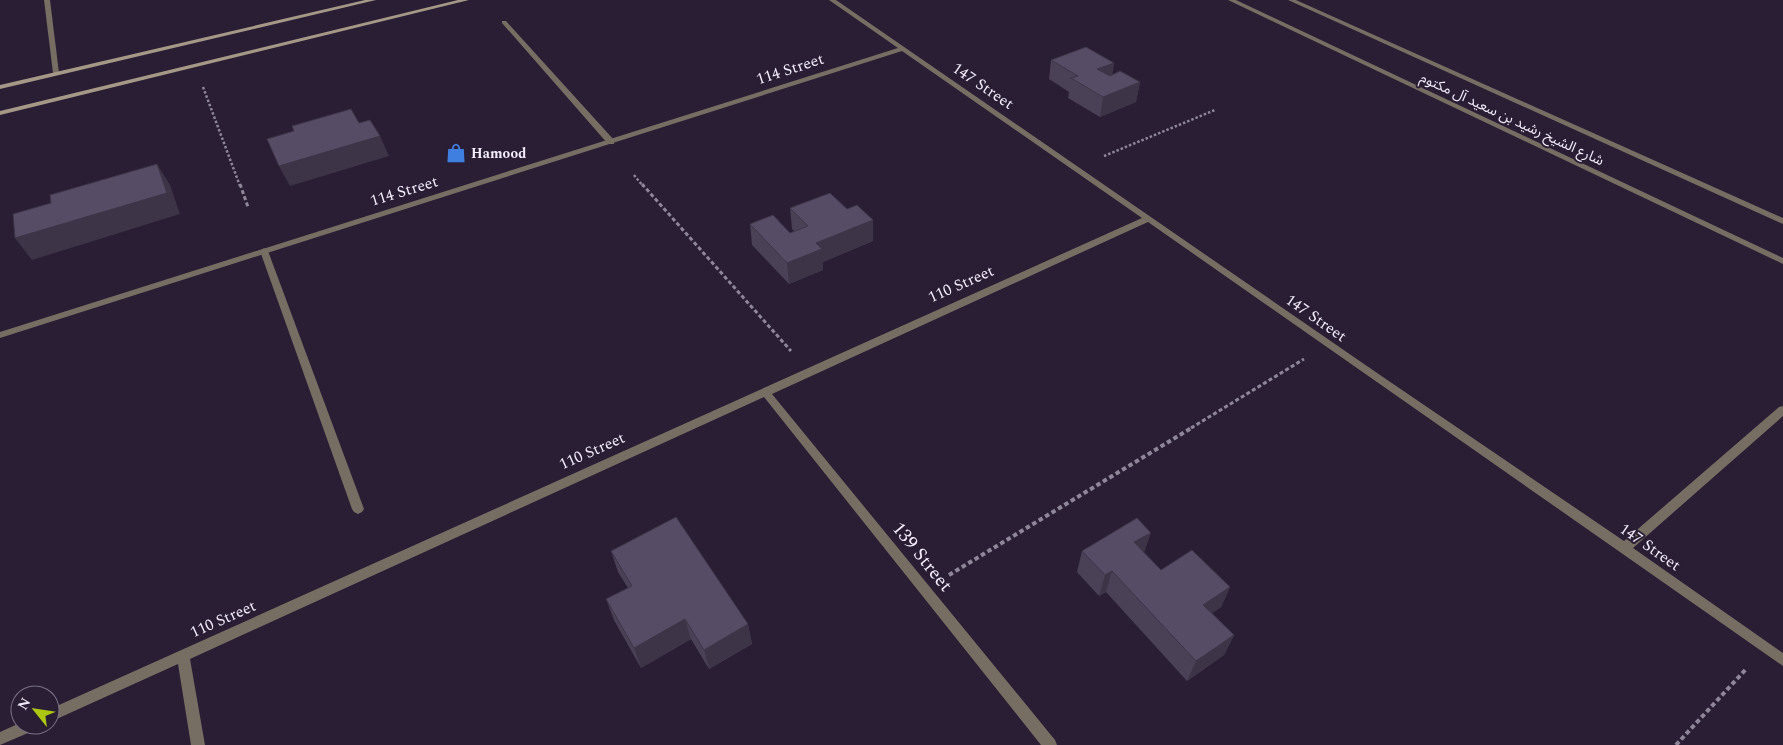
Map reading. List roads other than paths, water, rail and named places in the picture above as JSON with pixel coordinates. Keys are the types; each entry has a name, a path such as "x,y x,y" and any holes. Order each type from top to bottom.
{"main road":[{"path":"0,87 373,0"},
{"path":"0,113 466,0"}],"street":[{"path":"46,0 56,73"},
{"name":"147 Street","path":"832,0 1783,660"},
{"name":"شارع الشيخ رشيد بن سعيد آل مكتوم","path":"1230,0 1783,261"},
{"name":"شارع الشيخ رشيد بن سعيد آل مكتوم","path":"1292,0 1783,222"},
{"path":"504,22 611,142"},
{"name":"114 Street","path":"0,335 902,49"},
{"name":"110 Street","path":"60,711 1148,219"},
{"path":"264,251 358,509"},
{"name":"139 Street","path":"765,392 1050,745"},
{"path":"1624,548 1783,410"},
{"path":"183,656 198,745"}],"place":[{"name":"Hamood","path":"456,153"}]}
